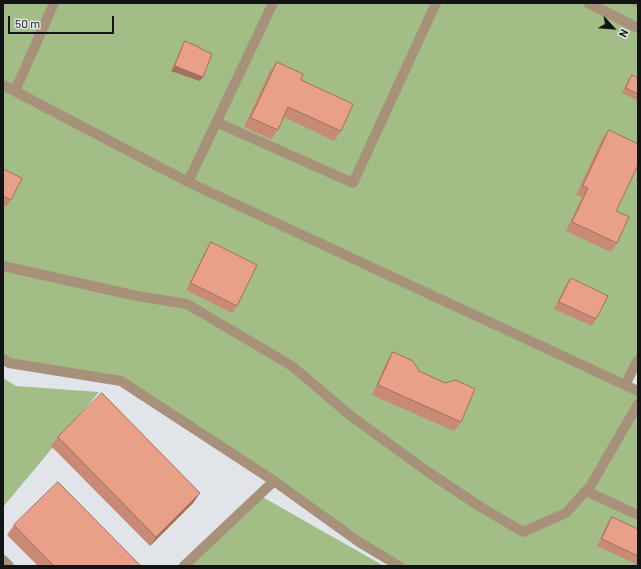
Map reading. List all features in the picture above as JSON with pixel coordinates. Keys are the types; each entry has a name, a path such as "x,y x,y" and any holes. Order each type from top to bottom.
{"lane":[{"path":"15,91 54,3"},
{"path":"188,182 273,3"},
{"path":"216,122 354,183 436,3"},
{"path":"588,3 638,28"},
{"path":"3,85 188,182 638,391"},
{"path":"3,266 137,296 187,304 292,366 351,416 428,472 479,506 522,532 566,514 591,485 638,404"},
{"path":"3,359 9,363 121,381 274,481 359,542 398,566"},
{"path":"625,385 638,360"},
{"path":"184,566 274,481"},
{"path":"586,491 638,515"},
{"path":"3,560 9,566"}],"green space":[{"path":"3,3 638,3 638,360 625,384 638,391 638,566 399,566 121,381 3,359"},
{"path":"3,378 16,386 99,392 3,507"},
{"path":"259,495 384,566 184,566"}],"building":[{"path":"185,41 212,54 203,77 175,66"},
{"path":"277,62 303,74 301,80 353,104 341,131 288,107 278,130 251,118"},
{"path":"632,75 638,78 638,94 626,88"},
{"path":"609,130 638,144 638,165 616,211 629,217 617,243 572,222 588,188 583,186"},
{"path":"3,169 22,178 11,200 3,196"},
{"path":"211,242 257,265 237,306 191,283"},
{"path":"571,278 608,296 596,319 559,302"},
{"path":"393,352 413,361 419,371 445,383 456,380 475,389 461,422 378,385"},
{"path":"102,393 200,493 156,537 58,437"},
{"path":"58,482 141,566 54,566 14,525"},
{"path":"612,517 638,529 638,556 602,539"}]}
